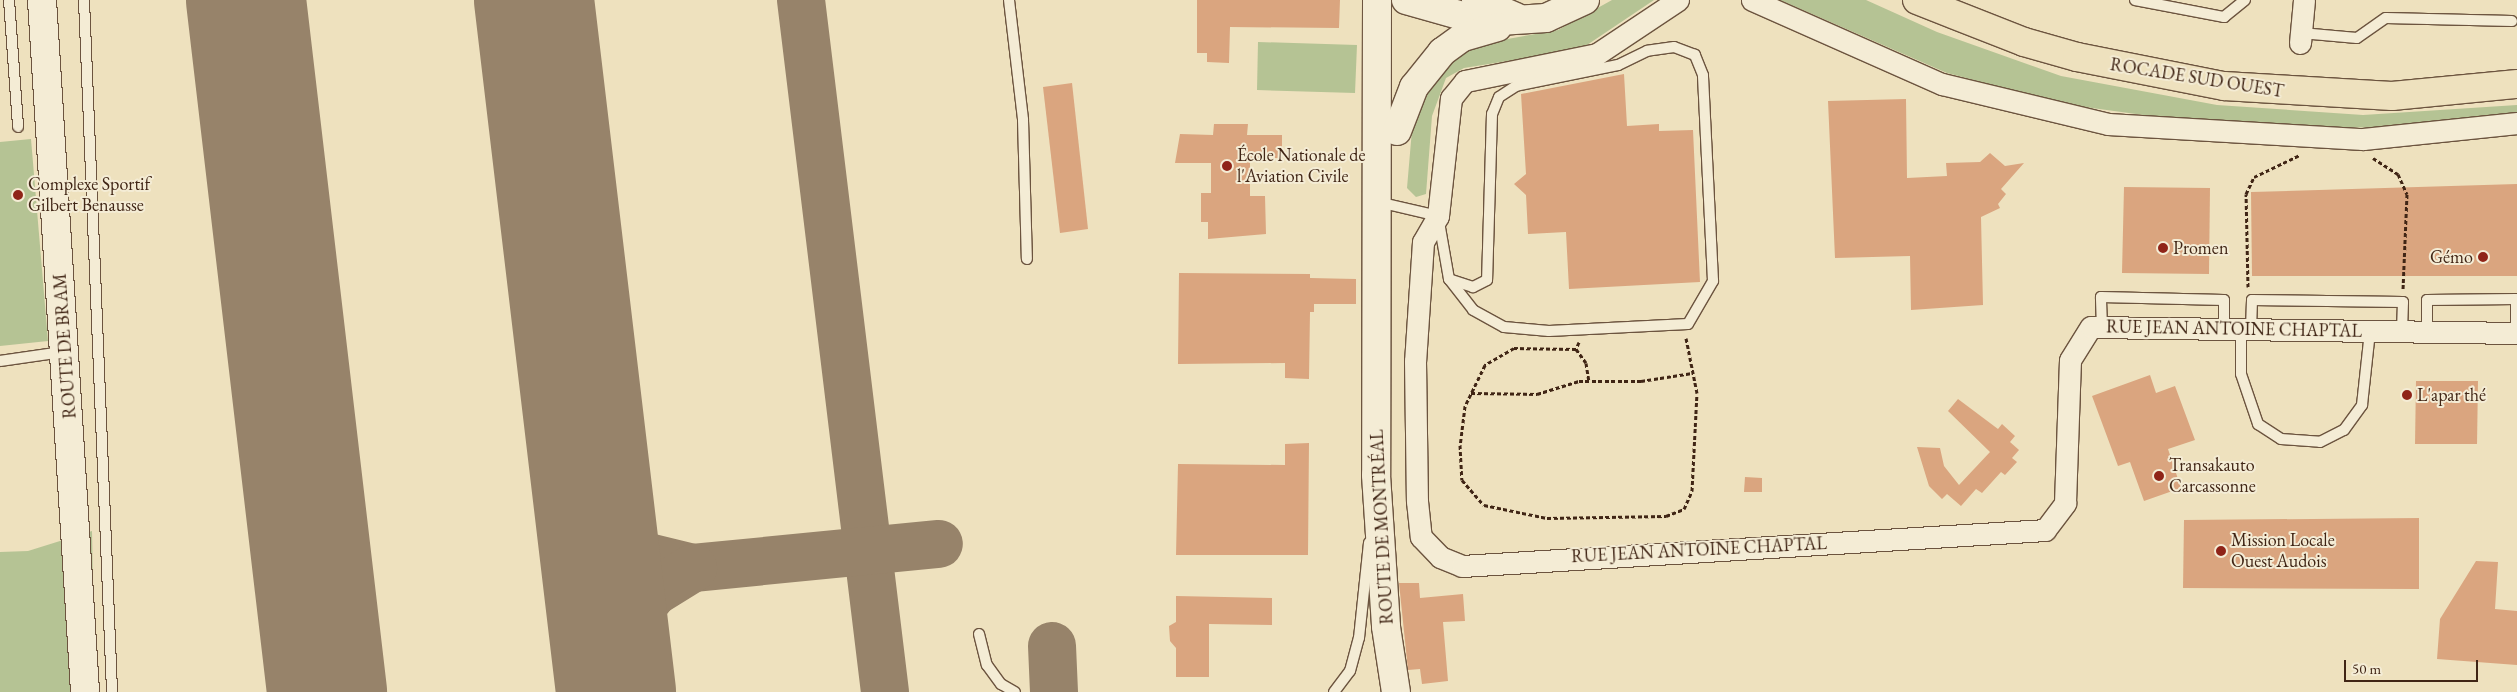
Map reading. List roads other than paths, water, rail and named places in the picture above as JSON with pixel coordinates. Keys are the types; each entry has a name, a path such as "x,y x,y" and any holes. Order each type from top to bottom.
{"main road":[{"name":"ROUTE DE BRAM","path":"42,0 66,351 85,692"},
{"name":"ROUTE DE MONTRÉAL","path":"1377,0 1380,332 1376,475 1386,627 1396,692"},
{"name":"ROUTE DE MONTRÉAL","path":"1380,332 1397,131 1392,0"},
{"path":"1406,0 1445,7 1484,22 1524,20"},
{"path":"1476,0 1524,20"},
{"path":"1397,131 1414,87 1442,52 1463,37 1524,20 1568,12 1585,0"},
{"name":"ROCADE SUD OUEST","path":"1917,0 2024,42 2138,73 2284,92 2424,95 2517,84"},
{"path":"2424,95 2517,97"}],"street":[{"name":"RUE JEAN ANTOINE CHAPTAL","path":"1678,0 1597,54 1490,73 1456,88 1449,113 1438,216 1423,242 1414,361 1417,501 1421,537 1440,557 1462,566 2046,530 2065,503 2070,360 2091,327 2517,333"},
{"path":"1752,0 1942,84 2108,124 2363,139 2517,123"},
{"path":"2301,38 2304,0"}],"lane":[{"path":"9,0 18,126"},
{"path":"84,0 112,692"},
{"path":"1009,0 1023,120 1027,260"},
{"path":"2135,0 2224,17 2245,0"},
{"path":"2301,38 2357,38 2386,18 2512,20"},
{"path":"1390,205 1438,216 1448,278 1473,310 1504,327 1584,330 1688,324 1713,281 1703,74 1695,55 1674,47 1647,51 1618,65 1516,86 1499,97 1492,114 1487,280 1473,287 1448,278"},
{"path":"2102,328 2102,297 2224,300 2239,329 2242,374 2258,424 2281,439 2320,442 2344,430 2362,405 2370,331"},
{"path":"2427,332 2427,300 2517,299 2517,333"},
{"path":"2239,329 2252,300 2403,302 2402,332"},
{"path":"0,361 66,351"},
{"path":"1334,692 1350,671 1359,638 1376,475"},
{"path":"980,634 987,665 1001,684 1015,692"}],"place":[{"name":"École Nationale de l'Aviation Civile","path":"1227,166"},
{"name":"Complexe Sportif Gilbert Benausse","path":"18,195"},
{"name":"Promen","path":"2163,248"},
{"name":"Gémo","path":"2483,257"},
{"name":"L'apar thé","path":"2407,395"},
{"name":"Transakauto Carcassonne","path":"2159,476"},
{"name":"Mission Locale Ouest Audois","path":"2221,551"}]}
